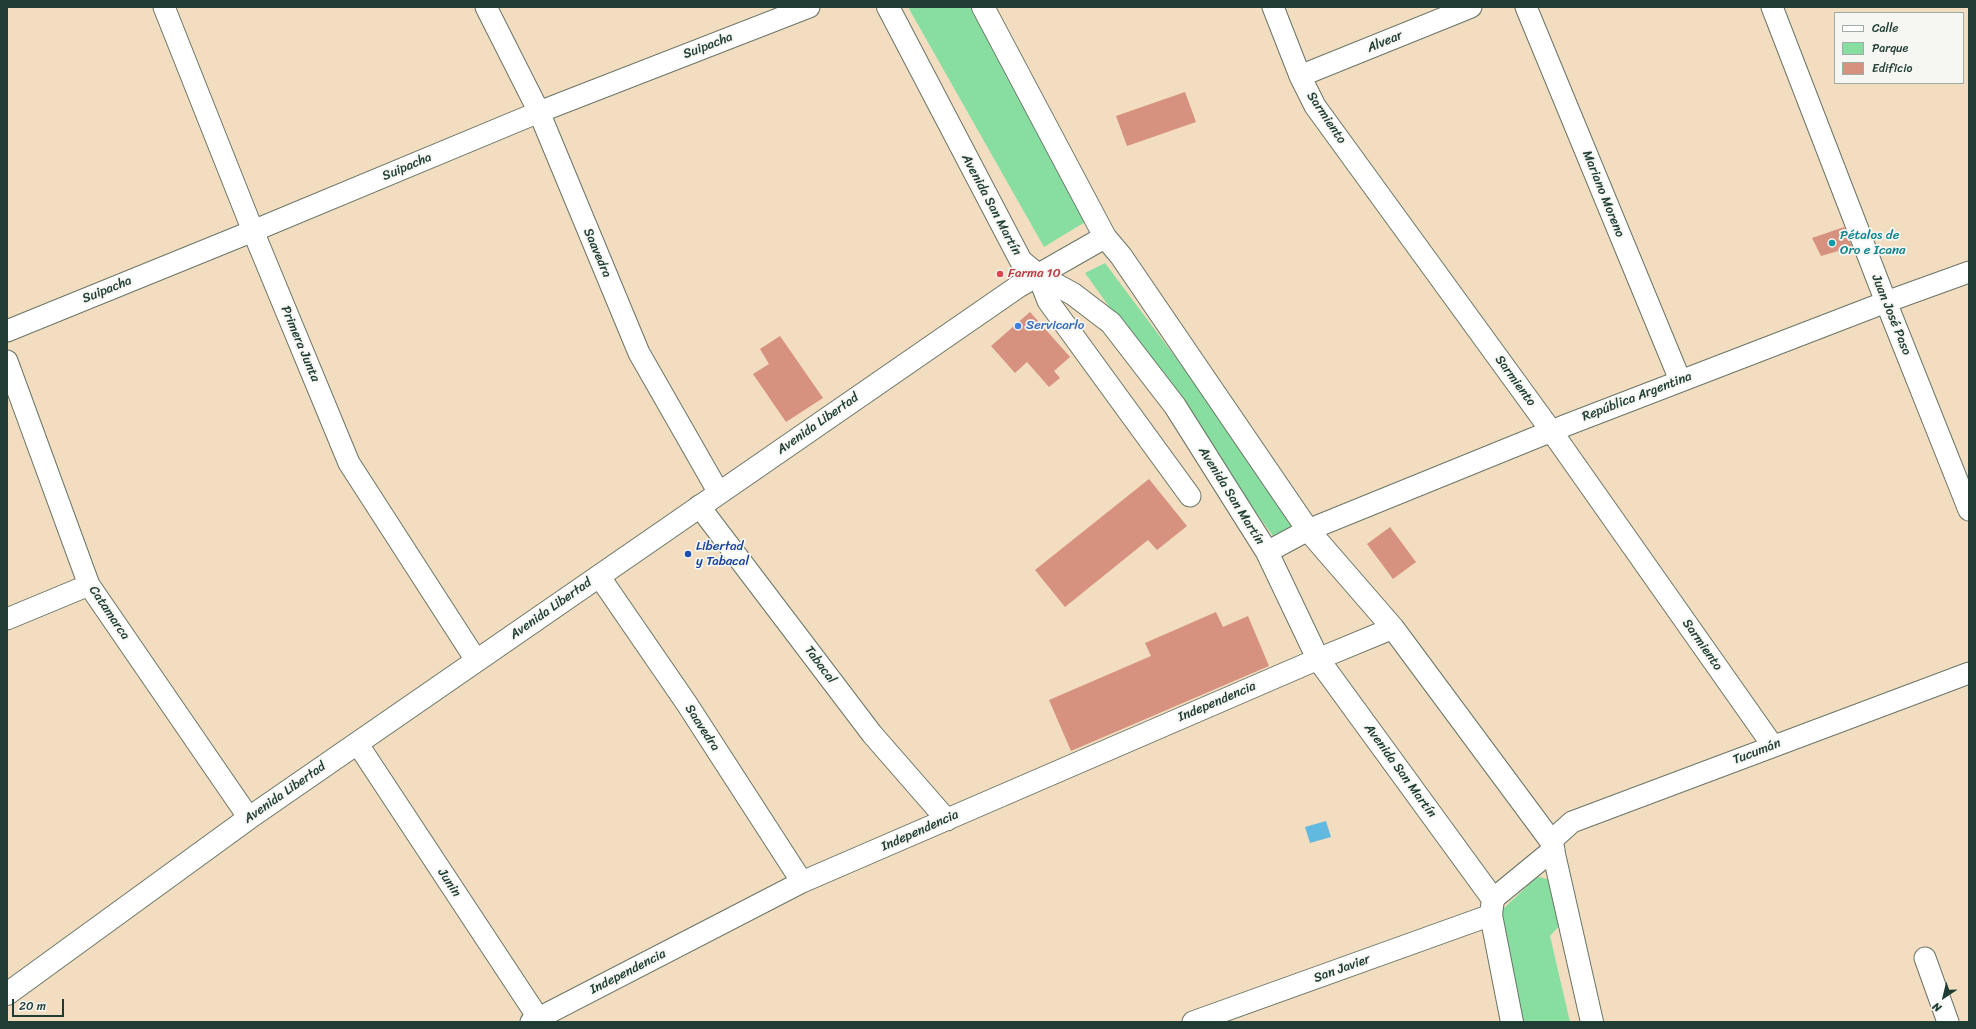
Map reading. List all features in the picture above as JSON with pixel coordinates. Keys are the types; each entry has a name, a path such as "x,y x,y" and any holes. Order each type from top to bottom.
{"main road":[{"name":"Avenida San Martín","path":"888,7 1021,261 1038,275 1072,294 1111,323 1175,406 1266,552 1318,659 1492,907 1512,1022"},
{"path":"983,7 1105,237 1121,256 1308,530 1393,628 1552,845 1592,1022"},
{"name":"Avenida Libertad","path":"7,994 249,818 699,506 1019,286 1105,237"}],"street":[{"name":"Primera Junta","path":"164,7 253,231 349,463 476,660"},
{"name":"Saavedra","path":"486,7 539,112 639,353 719,493"},
{"name":"Suipacha","path":"7,330 253,231 539,112 809,7"},
{"name":"Sarmiento","path":"1273,7 1300,76 1315,106 1552,432 1773,746"},
{"name":"Alvear","path":"1300,76 1471,7"},
{"name":"Mariano Moreno","path":"1526,7 1680,380"},
{"name":"Juan José Paso","path":"1772,7 1886,302 1969,510"},
{"name":"República Argentina","path":"1266,552 1308,530 1680,380 1969,272"},
{"path":"1038,275 1048,301 1190,496"},
{"name":"Catamarca","path":"7,361 89,585 249,818"},
{"name":"Tabacal","path":"699,506 872,734 947,820"},
{"name":"Saavedra","path":"599,576 687,704 802,882"},
{"path":"7,619 89,585"},
{"name":"Independencia","path":"537,1021 802,882 1393,628"},
{"name":"Tucumán","path":"1492,907 1572,822 1969,673"},
{"name":"Junin","path":"357,743 537,1021"},
{"name":"San Javier","path":"1193,1022 1492,907"},
{"path":"1925,958 1948,1022"}],"green space":[{"path":"908,7 972,7 1095,216 1044,247"},
{"path":"1105,263 1301,525 1273,536 1085,273"},
{"path":"1540,877 1550,880 1561,924 1550,936 1570,1022 1523,1022 1501,913 1504,908 1536,878"}],"water":[{"path":"1326,821 1331,837 1310,843 1305,827"}],"building":[{"path":"1185,92 1196,122 1127,146 1116,116"},
{"name":"Pétalos de Oro e Icana","path":"1844,227 1852,247 1821,256 1812,238"},
{"path":"1030,312 1070,357 1054,371 1060,378 1049,387 1027,362 1015,373 991,346"},
{"path":"780,336 823,398 786,422 753,374 769,364 760,349"},
{"path":"1149,479 1187,526 1157,550 1148,540 1065,607 1035,570"},
{"path":"1390,527 1416,562 1393,579 1367,544"},
{"path":"1216,612 1223,627 1248,616 1269,666 1071,751 1049,700 1151,656 1145,643"}],"place":[{"name":"Pétalos de Oro e Icana","path":"1832,243"},
{"name":"Farma 10","path":"1000,274"},
{"name":"Servicarlo","path":"1018,326"},
{"name":"Libertad y Tabacal","path":"688,554"}]}
